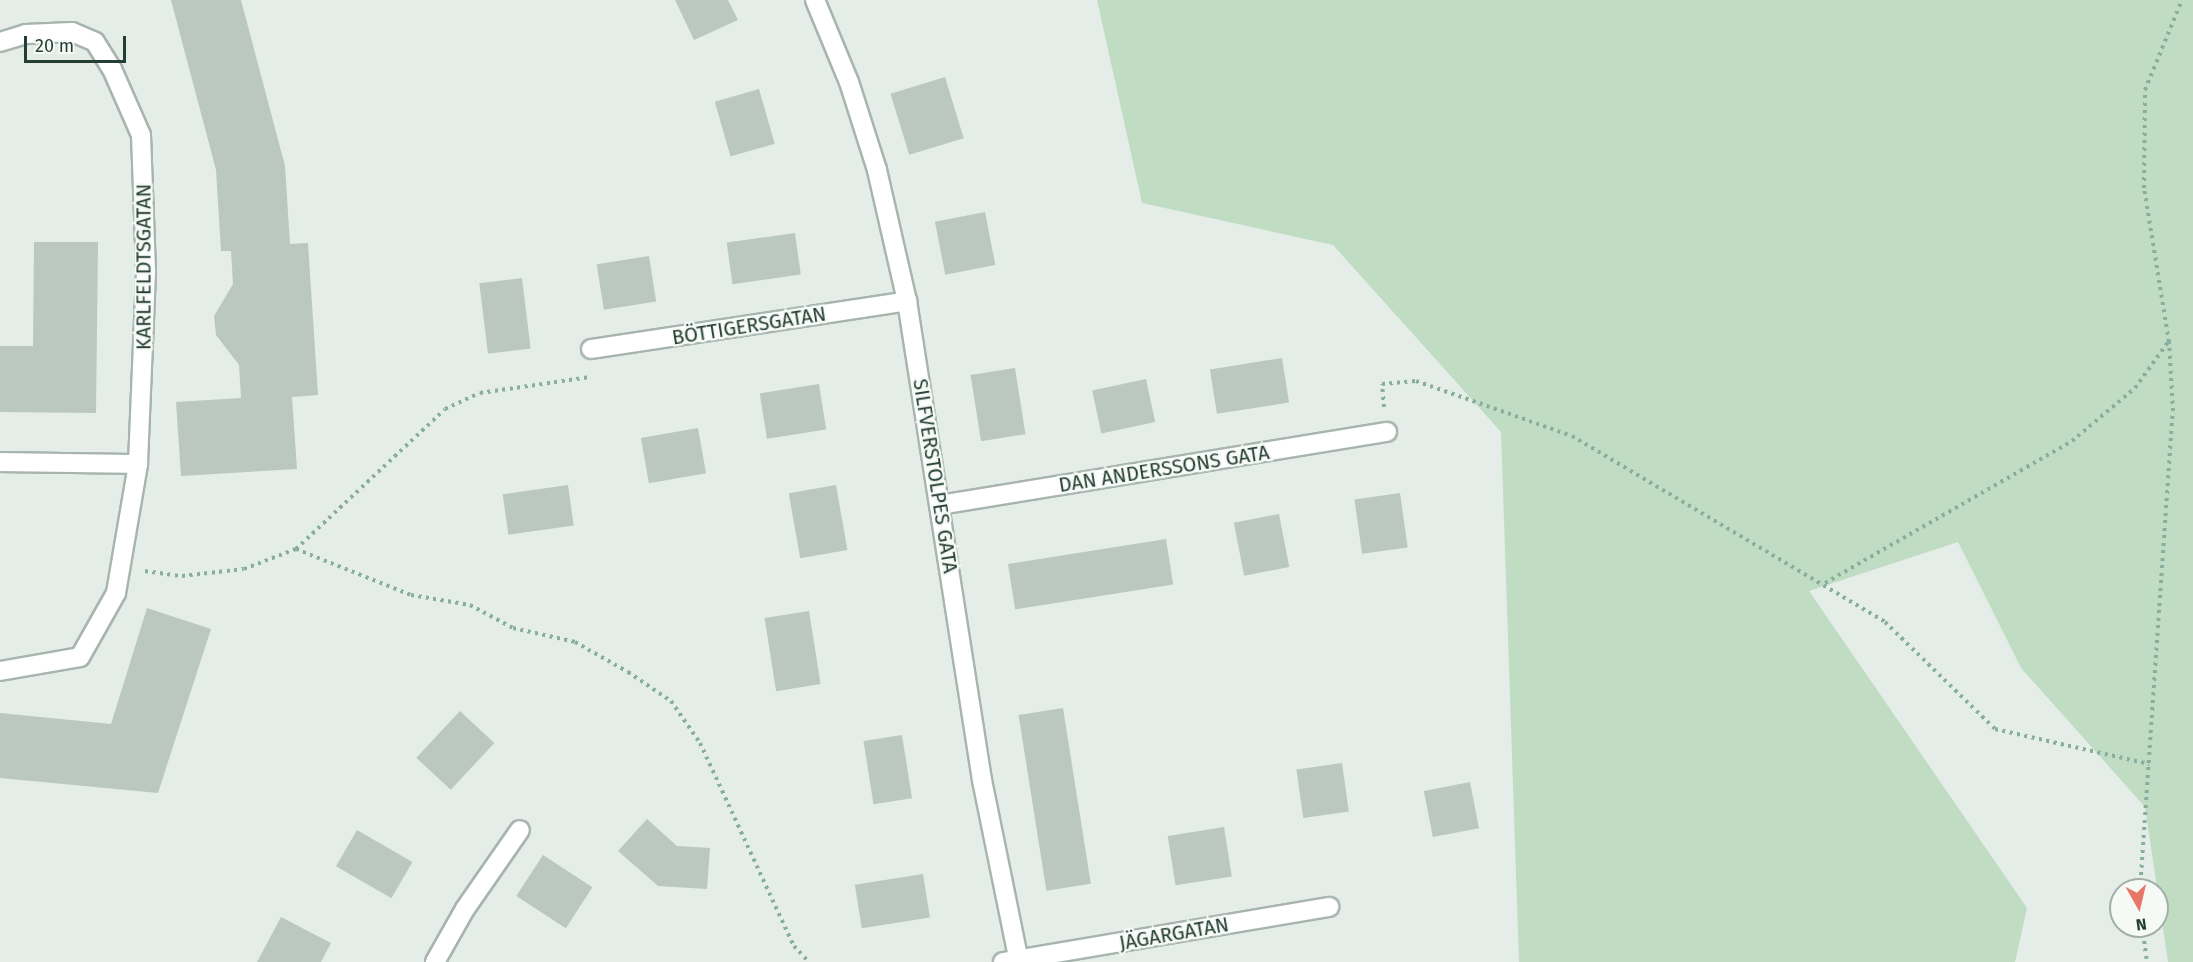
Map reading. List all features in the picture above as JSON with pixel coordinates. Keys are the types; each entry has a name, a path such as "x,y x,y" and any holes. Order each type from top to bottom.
{"street":[{"name":"SILFVERSTOLPES GATA","path":"815,0 849,82 877,170 907,301 982,780 1014,961"},
{"name":"KARLFELDTSGATAN","path":"0,42 26,34 72,32 95,42 112,69 141,135 146,272 138,464 116,592 80,657 0,671"},
{"name":"BÖTTIGERSGATAN","path":"591,349 907,301"},
{"name":"DAN ANDERSSONS GATA","path":"940,505 1387,432"},
{"path":"0,462 138,464"},
{"path":"435,962 465,909 520,830"},
{"name":"JÄGARGATAN","path":"1014,961 1329,907"}],"path":[{"path":"2141,878 2174,411 2169,342 2144,188 2145,90 2182,0"},
{"path":"1825,583 2072,441 2135,388 2169,342"},
{"path":"120,568 183,576 244,569 296,549 445,409 480,393 592,377"},
{"path":"1387,432 1382,384 1416,381 1572,436 1825,583 1885,622 1995,729 2149,764"},
{"path":"296,549 411,595 470,605 513,628 575,642 671,701 700,743 794,946 809,962"},
{"path":"2144,938 2147,962"}],"green space":[{"path":"1097,0 2193,0 2193,962 2168,962 2164,938 2169,938 2169,878 2156,878 2145,807 2021,668 1958,542 1809,591 2027,908 2015,962 1519,962 1501,432 1333,245 1142,203"}],"building":[{"path":"171,0 241,0 285,166 290,244 308,243 318,395 292,397 297,469 181,476 176,402 241,398 239,365 216,335 214,316 233,284 231,251 221,251 216,170"},
{"path":"675,0 728,0 738,20 694,40"},
{"path":"945,77 964,138 909,155 890,94"},
{"path":"759,89 775,144 730,156 715,102"},
{"path":"985,212 995,265 945,275 935,222"},
{"path":"795,233 801,275 733,284 727,243"},
{"path":"34,242 98,242 96,413 0,412 0,346 33,346"},
{"path":"649,256 656,301 604,310 597,264"},
{"path":"522,278 531,348 488,354 479,283"},
{"path":"1282,358 1289,402 1217,414 1210,369"},
{"path":"1015,368 1025,434 981,441 971,375"},
{"path":"1146,379 1155,422 1101,433 1092,390"},
{"path":"819,384 826,429 767,439 760,393"},
{"path":"698,428 706,473 649,483 641,438"},
{"path":"568,485 574,526 508,535 503,494"},
{"path":"836,485 847,550 800,558 789,493"},
{"path":"1400,493 1408,547 1362,554 1354,499"},
{"path":"1279,514 1289,567 1244,576 1234,523"},
{"path":"1166,539 1173,584 1015,609 1008,564"},
{"path":"147,608 211,629 158,793 0,778 0,713 111,724"},
{"path":"809,611 821,684 776,691 765,618"},
{"path":"1063,708 1091,884 1046,891 1019,715"},
{"path":"460,711 494,743 451,790 416,758"},
{"path":"902,735 912,798 873,804 863,741"},
{"path":"1342,763 1349,812 1303,818 1296,769"},
{"path":"1470,782 1479,828 1433,837 1424,791"},
{"path":"647,819 677,846 710,848 707,889 658,886 618,851"},
{"path":"1224,827 1232,876 1176,885 1168,836"},
{"path":"357,830 412,862 391,898 336,866"},
{"path":"543,855 592,887 566,928 516,896"},
{"path":"923,874 930,917 862,928 855,885"},
{"path":"281,917 331,943 321,962 257,962"}]}
